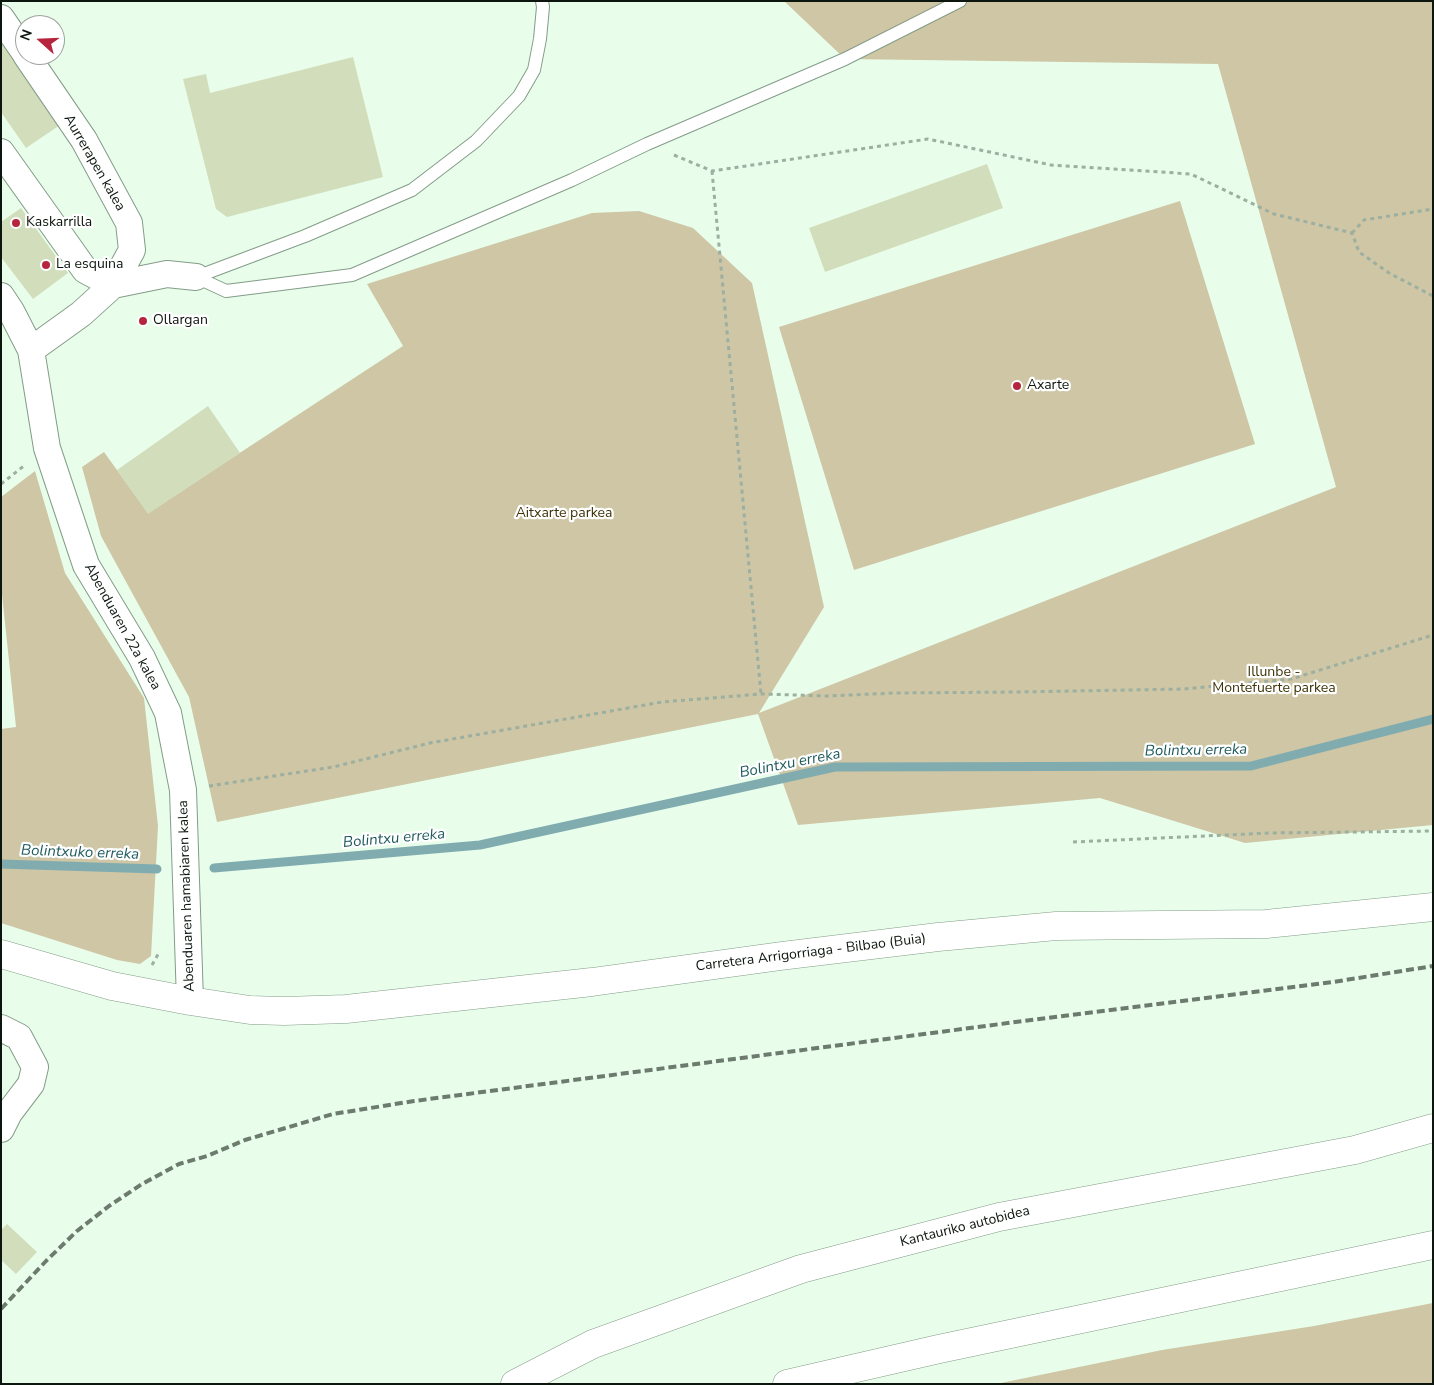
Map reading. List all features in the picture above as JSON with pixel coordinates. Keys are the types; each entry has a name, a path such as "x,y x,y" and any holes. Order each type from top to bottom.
{"main road":[{"name":"Carretera Arrigorriaga - Bilbao (Buia)","path":"1,954 112,986 190,1001 250,1010 346,1009 592,982 781,956 1046,927 1266,924 1433,907"},
{"name":"Kantauriko autobidea","path":"515,1384 593,1344 801,1269 999,1217 1355,1150 1433,1128"},
{"path":"786,1384 948,1347 1433,1245"}],"street":[{"name":"Aurrerapen kalea","path":"1,18 15,38"},
{"name":"Aurrerapen kalea","path":"33,65 84,140 129,223 132,250 113,285"},
{"path":"1,152 85,270 113,285"},
{"path":"31,350 81,314 113,285 167,274 196,277"},
{"name":"Abenduaren 22a kalea","path":"1,296 31,350 47,448 86,565 142,658 168,713 184,790"},
{"name":"Abenduaren hamabiaren kalea","path":"184,790 190,1001"},
{"path":"1,1028 19,1037 36,1067 31,1084 9,1113 1,1129"}],"lane":[{"path":"196,277 305,236 412,190 476,142 519,96 534,70 540,39 542,1"},
{"path":"196,277 226,291 352,276 572,180 647,144 845,60 960,1"}],"path":[{"path":"647,144 712,171 928,139 1051,165 1191,174 1274,214 1352,233"},
{"path":"712,171 761,694"},
{"path":"1352,233 1364,220 1433,210"},
{"path":"1352,233 1359,252 1390,273 1433,296"},
{"path":"184,790 333,767 430,743 662,702 761,694 828,696 894,693 1184,689 1291,679 1433,635"},
{"path":"1073,842 1270,834 1433,831"},
{"path":"146,967 153,964 162,948"}],"green space":[{"path":"784,1 1433,1 1433,825 1245,843 1100,798 798,825 758,714 217,822 189,697 101,536 82,467 104,452 148,513 403,346 367,284 592,213 639,211 693,228 752,283 824,607 759,713 1336,487 1218,64 845,59"},
{"name":"Axarte","path":"1180,201 1255,444 854,570 779,327"},
{"path":"35,471 65,573 144,698 158,826 151,956 140,964 117,960 1,923 1,729 16,727 1,585 1,497"},
{"path":"1433,1303 1433,1384 996,1384 1162,1350 1314,1326"}],"building":[{"path":"1,41 15,61 15,65 18,65 60,125 26,148 1,112"},
{"path":"353,57 383,177 227,217 216,209 183,79 206,74 210,93"},
{"path":"987,164 1003,208 825,272 809,228"},
{"path":"21,208 68,273 33,299 1,257 1,222"},
{"path":"208,406 240,453 148,514 117,470"},
{"path":"7,1224 37,1252 16,1274 1,1260 1,1230"}],"waterway":[{"name":"Bolintxu erreka","path":"214,868 480,845 835,767 1251,766 1433,719"},
{"name":"Bolintxuko erreka","path":"1,864 157,869"}],"railway":[{"path":"1,1309 77,1231 109,1206 142,1184 179,1164 207,1156 245,1140 333,1114 414,1101 1333,982 1433,966"}],"place":[{"name":"Kaskarrilla","path":"16,223"},
{"name":"La esquina","path":"46,265"},
{"name":"Ollargan","path":"143,321"},
{"name":"Axarte","path":"1017,386"}],"park label":[{"name":"Aitxarte parkea","path":"564,514"},
{"name":"Illunbe - Montefuerte parkea","path":"1274,682"}]}
